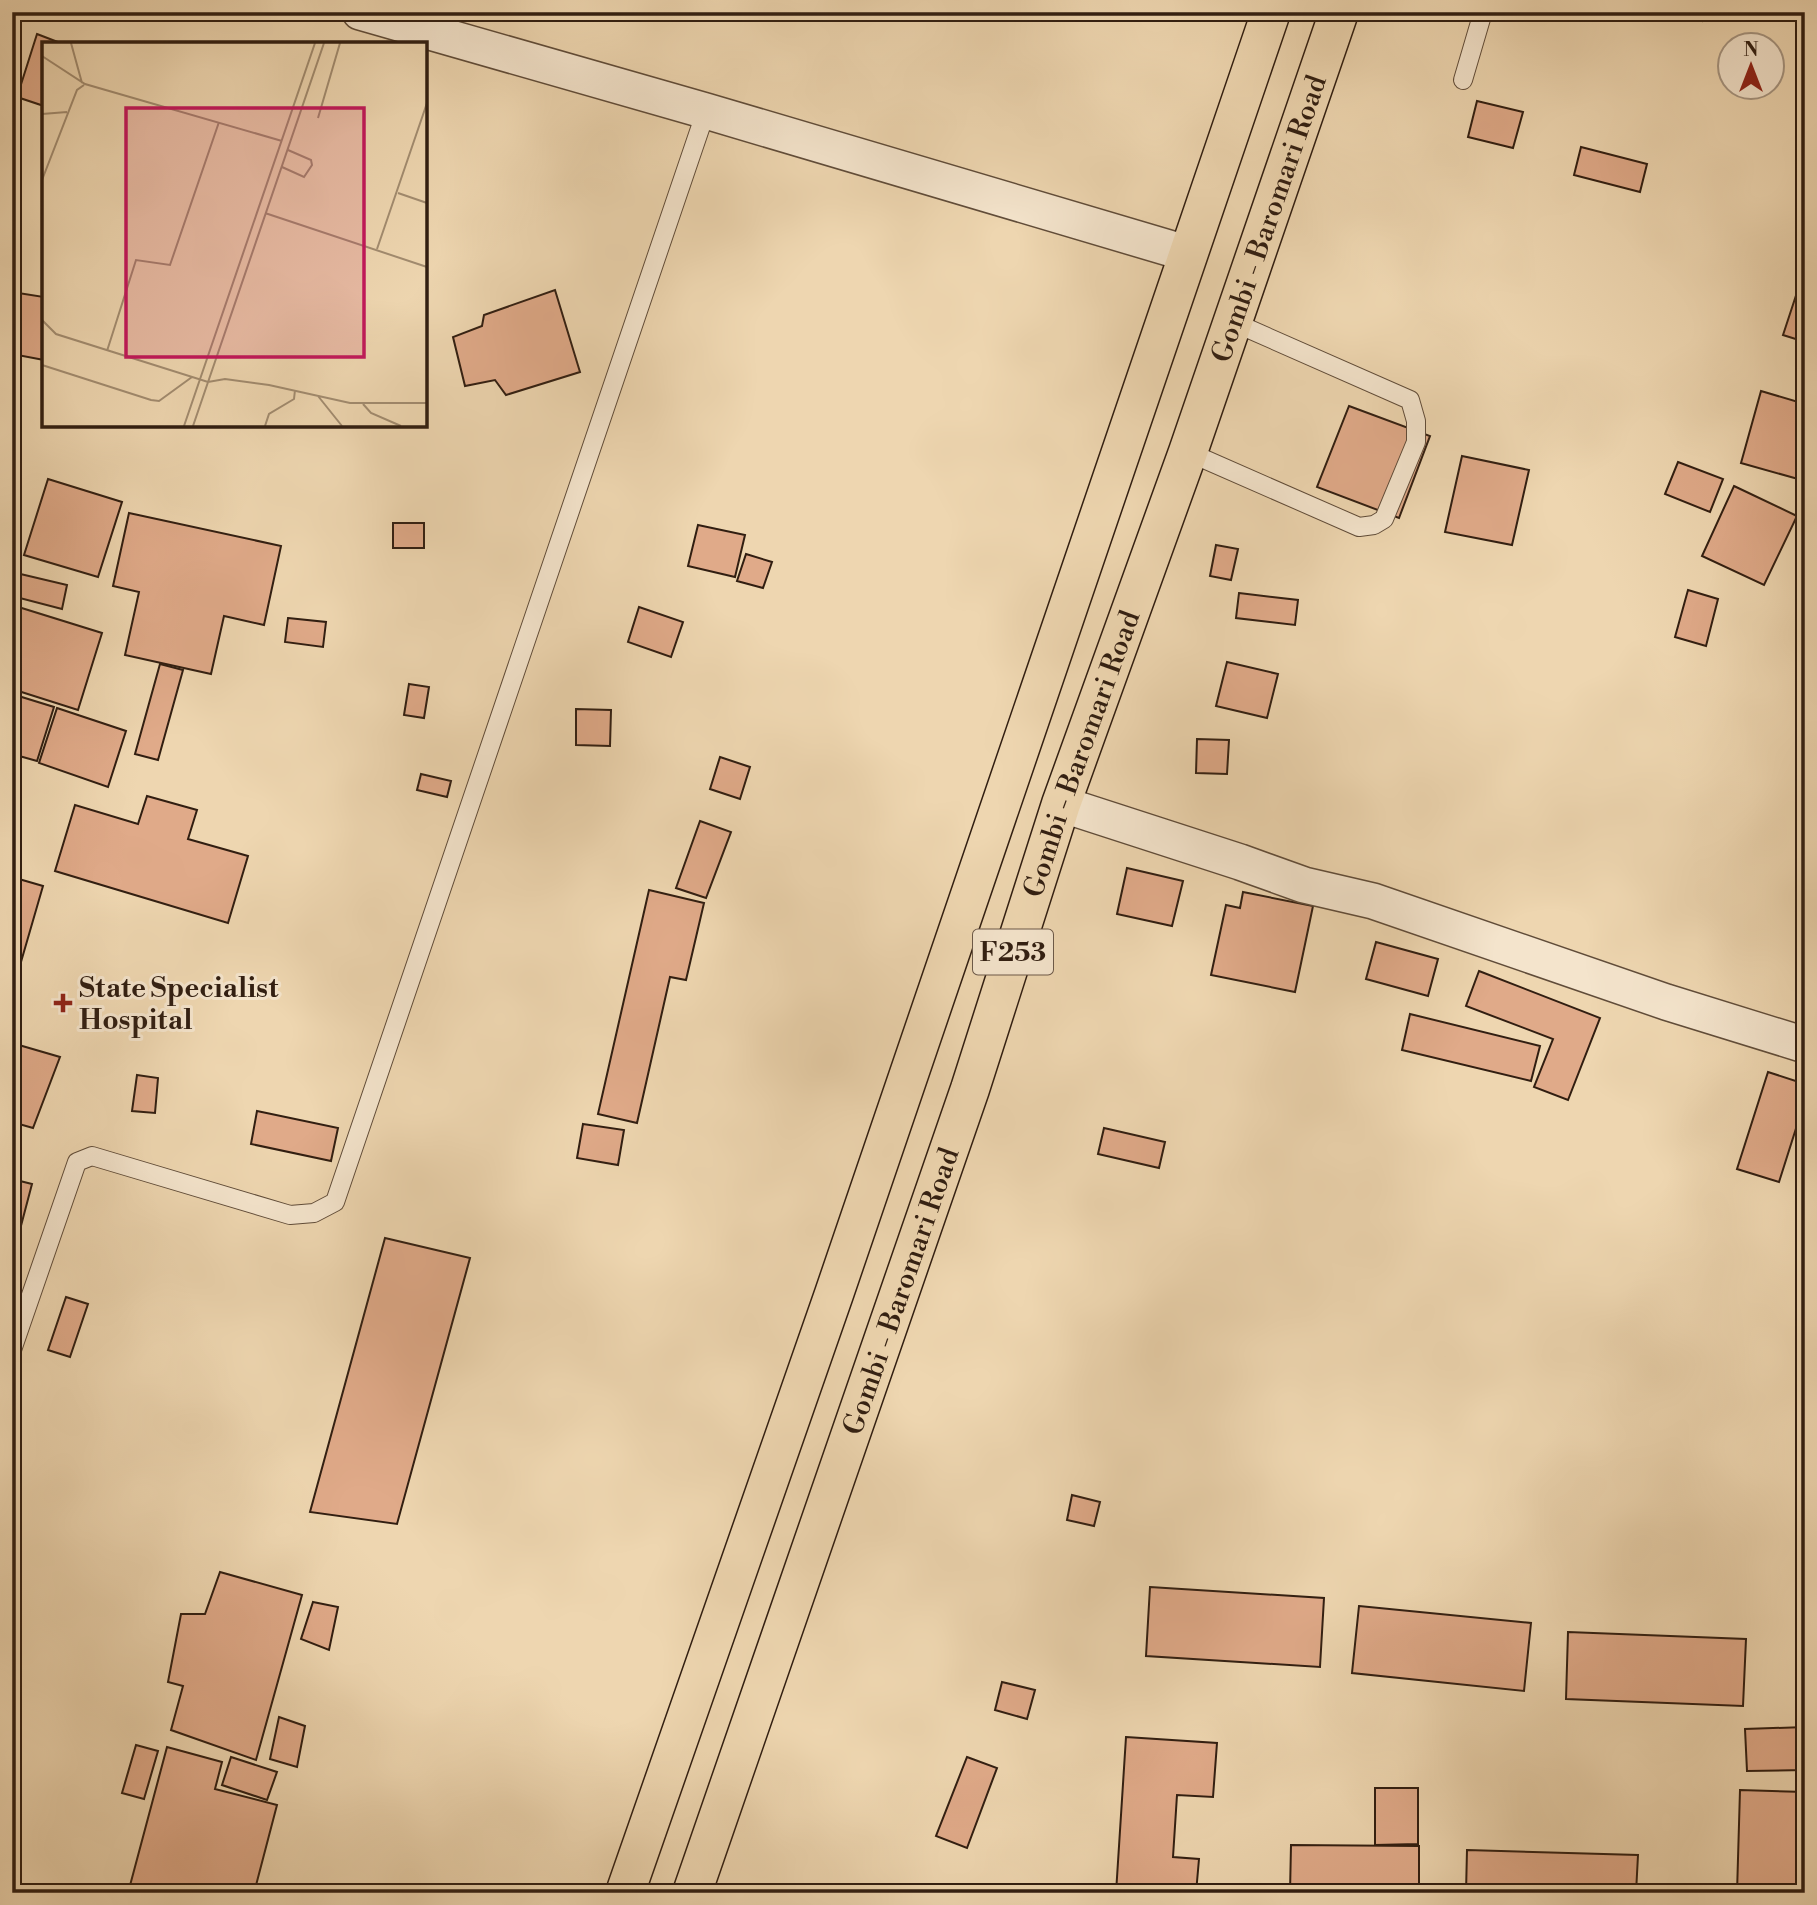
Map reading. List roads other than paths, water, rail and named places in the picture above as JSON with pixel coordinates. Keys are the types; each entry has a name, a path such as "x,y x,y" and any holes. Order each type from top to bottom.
{"main road":[{"name":"F253","path":"625,1893 838,1281 1271,12"},
{"name":"Gombi - Baromari Road","path":"692,1893 970,1088 1061,804 1188,452 1339,12"}],"street":[{"path":"360,12 1189,254"},
{"path":"1061,804 1304,885 1373,901 1666,1002 1805,1045"}],"lane":[{"path":"1463,80 1483,12"},
{"path":"12,1350 77,1162 92,1156 290,1215 314,1213 335,1202 706,111"},
{"path":"1188,452 1359,527 1374,525 1384,519 1416,442 1416,421 1410,400 1233,322"}],"place":[{"name":"State Specialist Hospital","path":"63,1003"}]}
